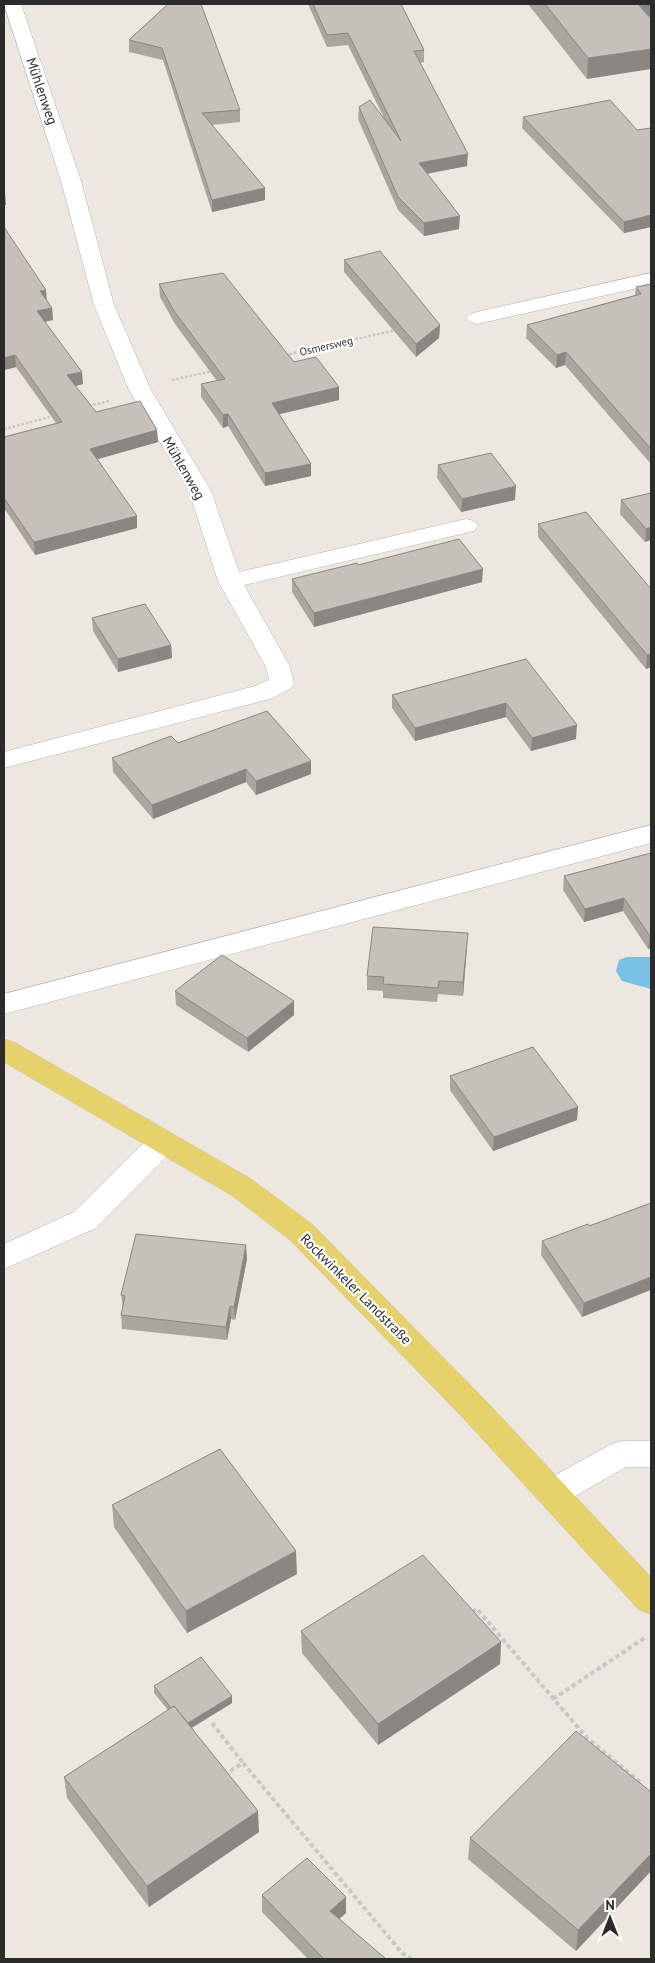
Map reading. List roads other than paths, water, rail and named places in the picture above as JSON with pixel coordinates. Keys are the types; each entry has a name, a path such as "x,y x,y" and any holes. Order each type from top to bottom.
{"main road":[{"name":"Rockwinkeler Landstraße","path":"4,1049 241,1187 301,1232 476,1411 651,1600"}],"street":[{"name":"Mühlenweg","path":"4,760 264,692 282,683 278,668 230,581 200,491 140,390 104,306 72,181 12,4"},
{"path":"477,318 651,279"},
{"path":"230,581 466,526"},
{"path":"4,1004 651,834"},
{"path":"4,1257 85,1220 163,1142"},
{"path":"552,1493 621,1454 651,1454"}],"water":[{"path":"627,957 651,957 651,989 622,981 616,971 619,960"}]}
